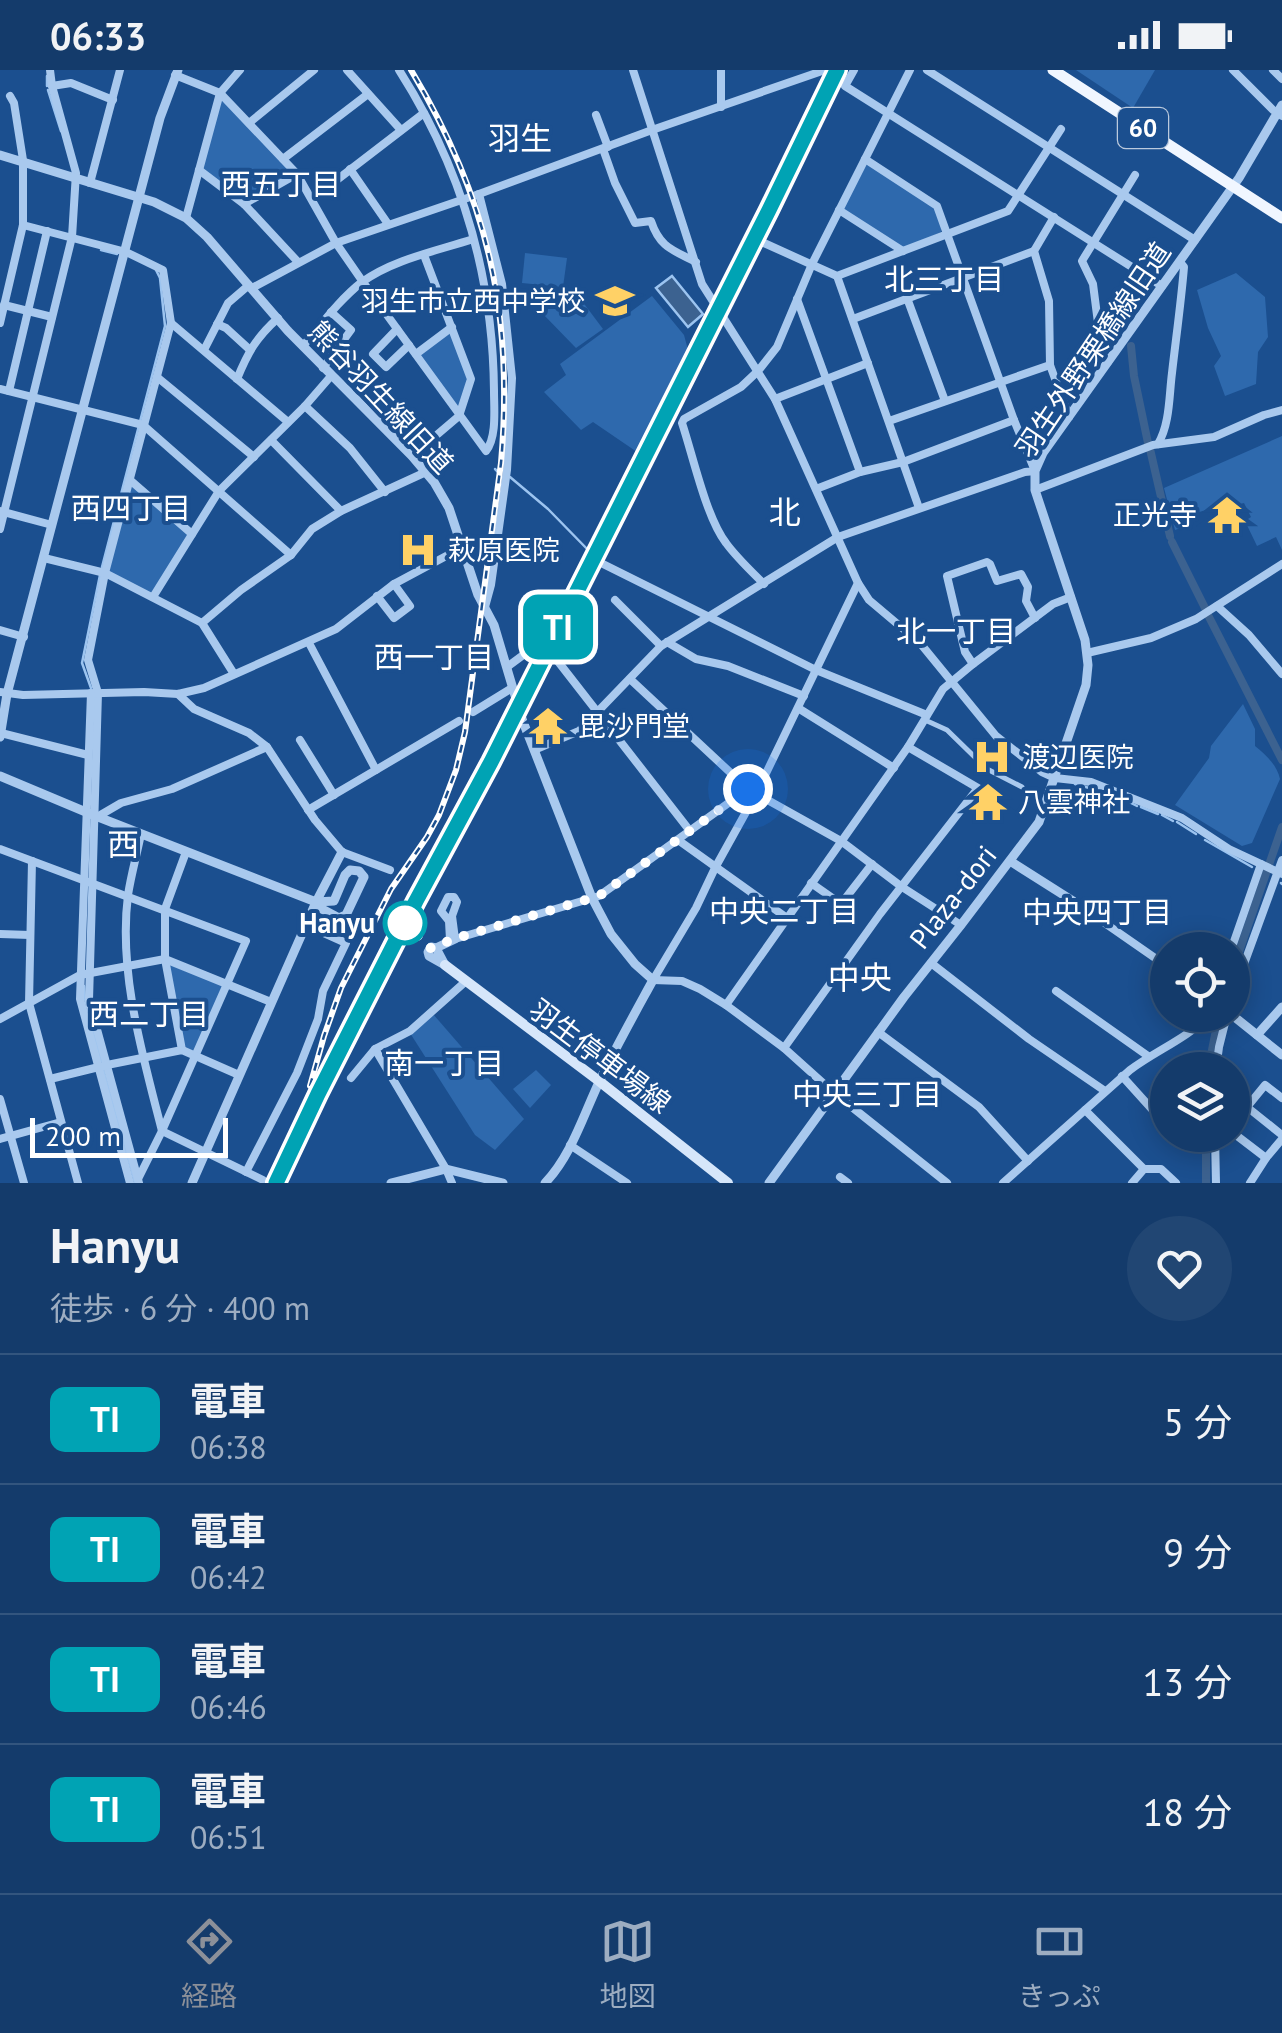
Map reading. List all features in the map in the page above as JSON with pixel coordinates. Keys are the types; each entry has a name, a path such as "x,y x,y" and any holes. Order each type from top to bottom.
{"main road":[{"name":"60","path":"1053,70 1282,218"},
{"name":"羽生停車場線","path":"445,965 728,1183"}],"street":[{"path":"0,528 72,237 76,173 50,70"},
{"path":"90,183 120,70"},
{"path":"161,70 220,93 297,174 362,282 459,416 489,450 494,378 487,308 474,239 463,199 424,113 398,70"},
{"path":"186,218 220,93 240,70"},
{"path":"249,123 314,70"},
{"path":"346,70 401,130"},
{"path":"633,70 702,284 775,399 858,582 870,600 920,643 996,736 1037,769 1055,778 1091,782 1182,818 1225,846 1278,872"},
{"path":"720,70 721,107"},
{"path":"204,350 228,303 250,286 336,243 825,70"},
{"path":"854,70 846,86 1162,286"},
{"path":"764,584 718,531 682,423 741,387 777,346 812,264 910,70"},
{"path":"927,70 1195,240"},
{"path":"1233,70 1280,111"},
{"path":"1273,70 1282,80"},
{"path":"88,755 0,735 4,693 24,637 160,118 176,73"},
{"path":"52,86 71,83 113,100"},
{"path":"283,159 368,94"},
{"path":"0,323 23,225 22,160 10,96"},
{"name":"羽生外野栗橋線旧道","path":"1055,778 1086,685 1088,653 1035,490 1035,471 1069,416 1234,187 1280,111"},
{"path":"312,199 424,113"},
{"path":"596,116 615,183 635,224 651,221 664,246 696,262"},
{"path":"764,243 838,276 1008,211 1061,128"},
{"name":"熊谷羽生線旧道","path":"0,155 140,198 186,218 302,346 426,472 442,493 478,595 494,625 534,750 592,898 611,934 652,980"},
{"path":"534,750 579,731 664,644 838,537 1035,471 935,204 865,159"},
{"path":"350,169 388,224"},
{"path":"199,170 244,204 298,262"},
{"path":"244,204 297,174"},
{"path":"1108,362 1102,354 1092,284 1082,260 1135,175"},
{"path":"479,194 502,284 512,378 508,470 486,607"},
{"path":"839,210 904,251"},
{"path":"853,319 1034,251 1054,217"},
{"path":"23,225 126,252 164,270 170,323 105,573 88,660 94,693 92,815 80,999 136,1182"},
{"path":"48,231 5,390 143,426 291,555"},
{"path":"302,346 362,282 393,265 474,239"},
{"path":"1034,251 1048,302 1050,365 1069,416"},
{"path":"412,456 459,416 471,379 424,255"},
{"path":"1153,446 1163,436 1169,398 1184,273 1180,262"},
{"path":"838,276 920,508"},
{"path":"908,298 945,401"},
{"path":"796,299 860,472"},
{"path":"4,305 52,317"},
{"path":"153,597 219,492 305,406 327,372 352,330 331,312"},
{"path":"237,379 250,349 278,318"},
{"path":"170,323 288,422"},
{"path":"217,324 250,349"},
{"path":"416,354 452,327"},
{"path":"398,330 373,354 386,367 409,346"},
{"path":"775,399 868,363"},
{"path":"889,421 1050,365"},
{"path":"157,377 254,457"},
{"path":"471,379 494,378"},
{"path":"305,406 350,448 384,492"},
{"path":"1035,490 1153,446 1214,437 1282,410"},
{"path":"816,489 860,472 903,462 1014,420"},
{"path":"271,440 341,512"},
{"path":"202,623 291,555 312,529 426,472"},
{"path":"130,480 192,534"},
{"path":"2,511 52,525"},
{"path":"4,693 178,694 204,688 336,629 394,584 462,547"},
{"path":"44,558 105,573 202,623 234,674"},
{"path":"973,664 966,652 947,576 987,562 997,581 1022,574 1028,587 1026,601 1036,618"},
{"path":"601,563 816,670 926,717 947,730 987,768 1022,787"},
{"path":"1088,653 1151,638 1196,619 1282,564"},
{"path":"545,1183 570,1145 652,980 696,908 858,582"},
{"path":"377,596 394,618 410,606 394,584"},
{"path":"726,1005 908,748 943,690 1054,604 1071,597"},
{"path":"615,600 664,644 804,696"},
{"path":"1217,606 1282,674"},
{"path":"0,630 24,637"},
{"path":"309,642 376,770"},
{"path":"506,667 530,650 542,649"},
{"path":"553,655 690,831"},
{"path":"630,679 752,792 841,841 962,925"},
{"path":"472,712 512,688"},
{"path":"92,815 88,755 94,693"},
{"path":"178,694 194,709 249,732 267,747 308,810 342,852 390,870"},
{"path":"798,708 894,768"},
{"path":"308,810 459,721"},
{"path":"300,740 334,794"},
{"path":"92,815 172,789 267,747"},
{"path":"784,1048 978,788 908,748"},
{"path":"0,776 316,902 334,900 350,870 364,876 344,918 322,909 316,902"},
{"name":"Plaza-dori","path":"769,1183 833,1092 1038,822 1055,778"},
{"path":"445,965 428,956 430,948 599,896 752,792"},
{"path":"141,834 128,897 128,966 162,1131"},
{"path":"678,840 786,918"},
{"path":"0,850 246,941 136,1182"},
{"path":"182,1050 165,959 165,909 186,852"},
{"path":"192,1183 316,902 342,852"},
{"path":"1250,948 1282,860"},
{"path":"1010,861 1150,954"},
{"path":"32,862 29,1003 78,1183"},
{"path":"811,883 841,904 872,864"},
{"path":"1237,932 1262,864"},
{"path":"450,896 458,903 452,916 452,940 449,920 441,911 450,896"},
{"path":"246,1172 296,1072 316,1022 323,990 346,943 306,925"},
{"path":"0,934 30,935"},
{"path":"0,1019 84,974 165,959 271,1002"},
{"path":"931,962 1105,1092"},
{"path":"652,980 682,981 726,1005 784,1048 946,1183"},
{"path":"351,1078 375,1049 410,1031 465,982"},
{"path":"1056,992 1148,1056"},
{"path":"1257,1035 1282,1007"},
{"path":"1250,1030 1282,1054"},
{"path":"878,1032 979,1107 1028,1161"},
{"path":"1003,1183 1122,1076 1148,1056 1192,1032"},
{"path":"375,1049 452,1183"},
{"path":"50,1080 182,1050 239,1076"},
{"path":"1122,1076 1150,1108"},
{"path":"1250,1183 1281,1141 1248,1107 1265,1085 1282,1098"},
{"path":"0,1098 24,1183"},
{"path":"1085,1110 1144,1169 1161,1169 1176,1183"},
{"path":"0,1139 61,1122"},
{"path":"162,1131 264,1183"},
{"path":"570,1145 628,1183"},
{"path":"1250,1146 1266,1158"},
{"path":"1215,1152 1216,1183"},
{"path":"391,1183 446,1169 503,1183"},
{"path":"1132,1183 1144,1169"}],"shaded area":[{"path":"1076,70 1155,70 1133,108"},
{"path":"221,99 292,173 244,202 202,170"},
{"path":"865,161 934,207 941,232 904,249 841,209"},
{"path":"525,253 567,258 563,287 522,283"},
{"path":"1236,273 1265,297 1268,337 1258,352 1256,384 1225,396 1214,366 1221,356 1197,290"},
{"path":"672,276 703,314 688,327 656,288"},
{"path":"573,289 603,329 576,348 542,313"},
{"path":"652,296 684,335 688,350 637,452 593,422 581,430 544,392 566,375 560,364"},
{"path":"450,331 468,380 458,411 420,355"},
{"path":"1282,436 1282,550 1276,537 1257,546 1245,521 1251,517 1244,503 1236,505 1233,500 1192,514 1190,525 1175,530 1164,488"},
{"path":"130,480 192,534 153,597 105,573"},
{"path":"1243,704 1255,729 1255,746 1274,765 1280,779 1252,843 1242,846 1175,805 1209,758 1211,746"},
{"path":"168,962 224,983 194,1052 185,1049"},
{"path":"433,1014 524,1119 495,1150 475,1135 410,1033"},
{"path":"536,1070 551,1085 530,1108 513,1089"}],"waterway":[{"path":"47,76 47,86"},
{"path":"48,90 61,131"},
{"path":"101,250 117,254"},
{"path":"102,567 165,326 156,270"},
{"path":"1131,346 1148,443"},
{"path":"1150,449 1170,536"},
{"path":"495,469 498,472"},
{"path":"510,477 592,554"},
{"path":"1172,542 1206,610"},
{"path":"91,688 82,663 100,575"},
{"path":"1208,615 1282,760"},
{"path":"1075,784 1100,791"},
{"path":"1103,792 1119,798"},
{"path":"1129,802 1137,806"},
{"path":"1141,807 1158,814"},
{"path":"1162,815 1173,821"},
{"path":"1177,822 1196,834"},
{"path":"1246,932 1282,827"},
{"path":"1205,840 1252,867"},
{"path":"84,986 101,1061"},
{"path":"1212,1052 1216,1032"},
{"path":"103,1069 135,1183"},
{"path":"1206,1152 1206,1183"}],"railway":[{"path":"310,1086 341,988 391,889 439,815 456,770 465,732 501,463 503,357 490,259 459,164 411,70"},
{"path":"276,1183 837,70"}],"train":[{"name":"TI","path":"276,1183 837,70"}],"place":[{"name":"羽生市立西中学校","path":"615,301"},
{"name":"正光寺","path":"1227,515"},
{"name":"萩原医院","path":"418,550"},
{"name":"毘沙門堂","path":"548,726"},
{"name":"渡辺医院","path":"992,757"},
{"name":"八雲神社","path":"988,802"},
{"name":"Hanyu","path":"405,923"}],"district":[{"name":"羽生","path":"520,139"},
{"name":"西五丁目","path":"281,185"},
{"name":"北三丁目","path":"944,280"},
{"name":"西四丁目","path":"131,509"},
{"name":"北","path":"785,513"},
{"name":"北一丁目","path":"956,632"},
{"name":"西一丁目","path":"434,658"},
{"name":"西","path":"123,845"},
{"name":"中央二丁目","path":"784,912"},
{"name":"中央四丁目","path":"1097,913"},
{"name":"中央","path":"860,978"},
{"name":"西二丁目","path":"149,1015"},
{"name":"南一丁目","path":"444,1064"},
{"name":"中央三丁目","path":"867,1095"}],"route":[{"path":"405,923 430,948 436,948 450,940 599,896 748,789"}]}
